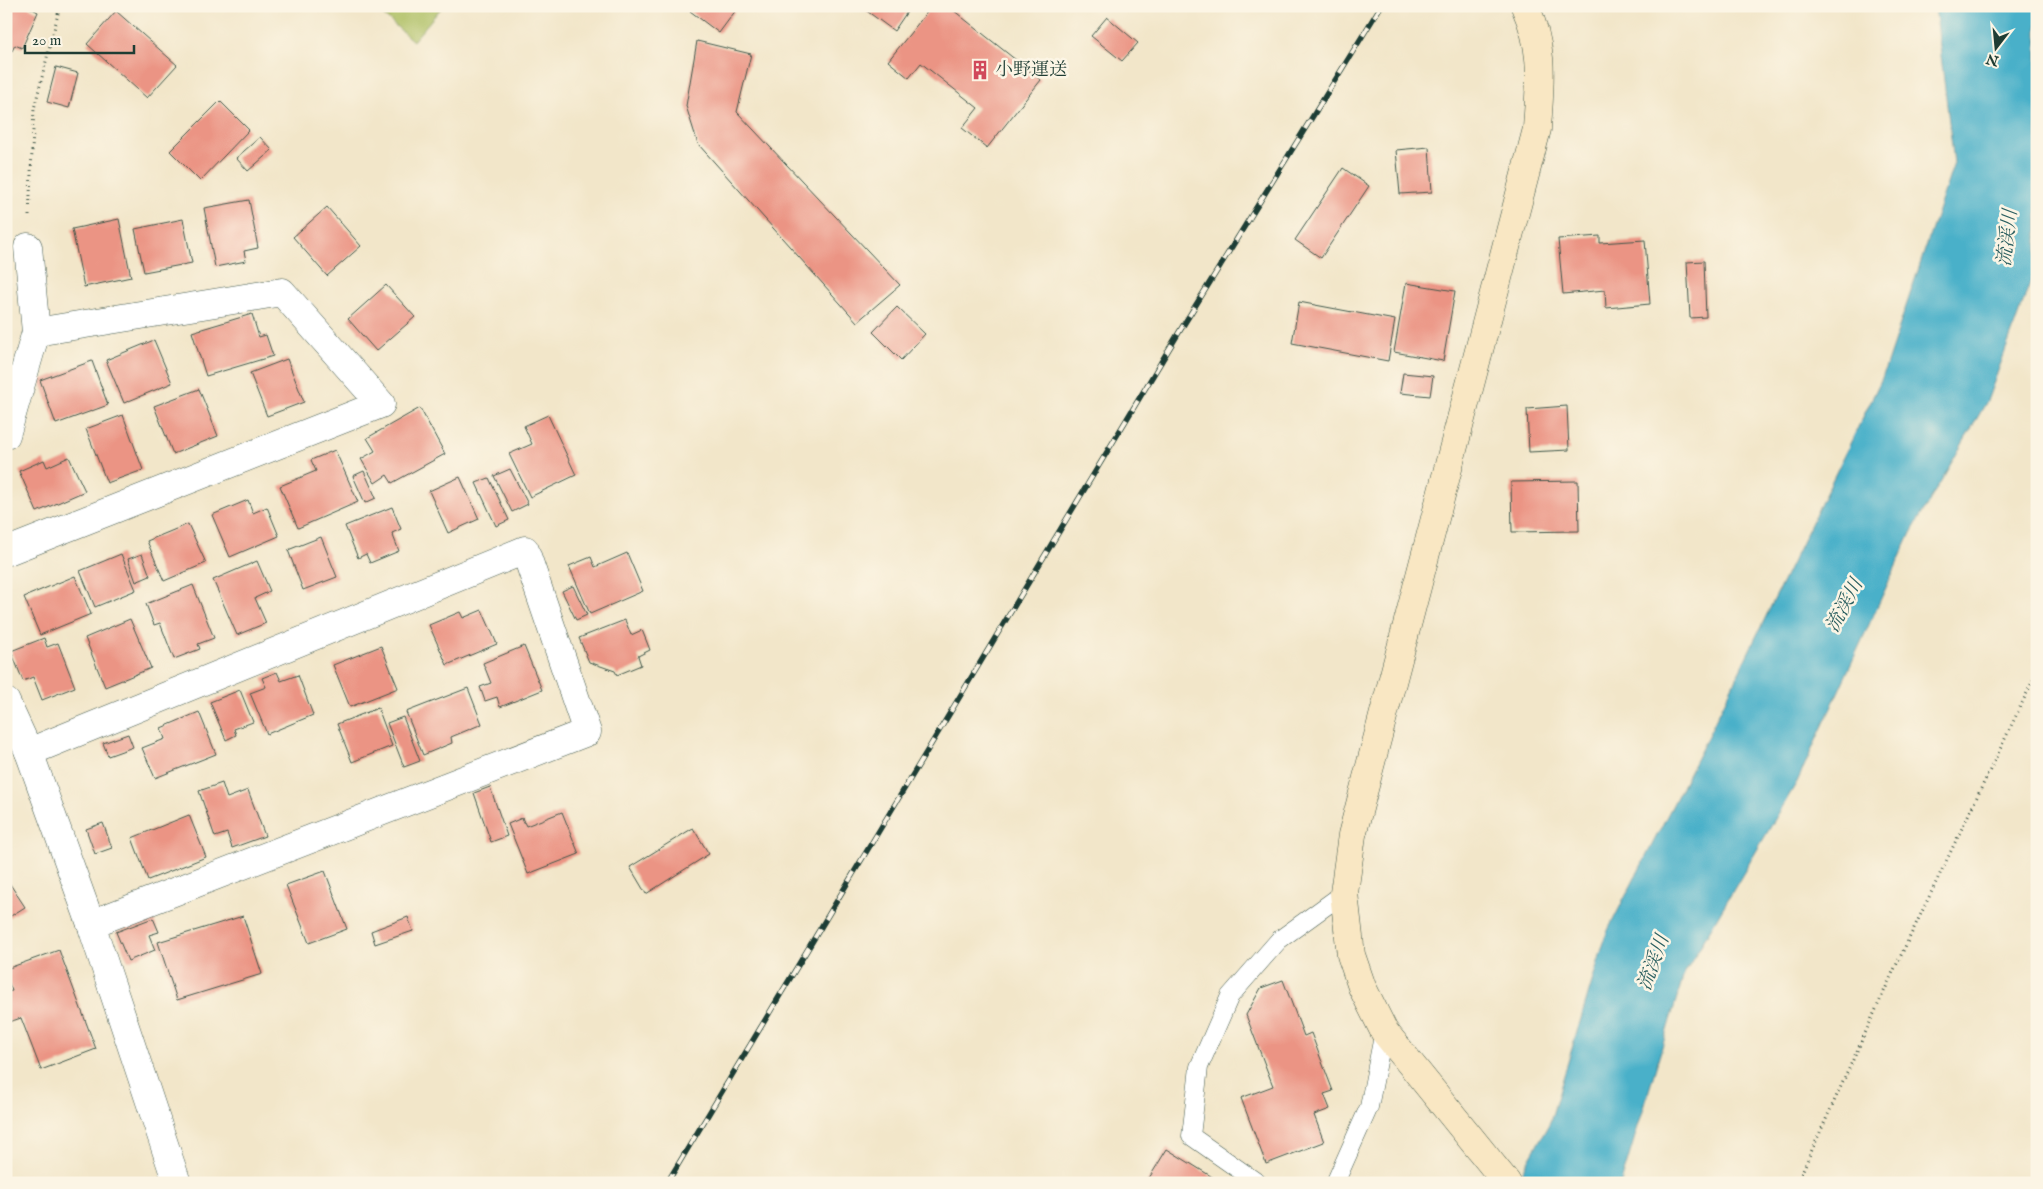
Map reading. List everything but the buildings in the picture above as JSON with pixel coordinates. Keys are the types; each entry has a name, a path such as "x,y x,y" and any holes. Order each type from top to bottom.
{"street":[{"path":"1507,1183 1384,1031 1362,987 1351,955 1344,893 1352,835 1537,129 1541,61 1534,27 1525,6"},
{"path":"6,435 36,332 28,246"},
{"path":"7,551 381,404 282,292 36,332"},
{"path":"28,752 525,550 586,732 90,924"},
{"path":"6,702 28,752 90,924 177,1183"}],"lane":[{"path":"1258,1183 1191,1136 1199,1067 1230,996 1279,940 1344,893"},
{"path":"1335,1183 1369,1107 1384,1031"}],"path":[{"path":"28,246 34,108 60,6"},
{"path":"1797,1183 1892,974 2037,672"}],"green space":[{"path":"373,6 443,6 413,41"}],"water":[{"name":"流渓川","path":"1935,6 2037,6 2037,264 1987,401 1911,533 1797,782 1684,974 1621,1183 1516,1183 1550,1122 1607,932 1700,752 1882,378 1954,163"}],"railway":[{"path":"667,1183 1181,329 1381,6"}],"place":[{"name":"小野運送","path":"980,70"}]}
